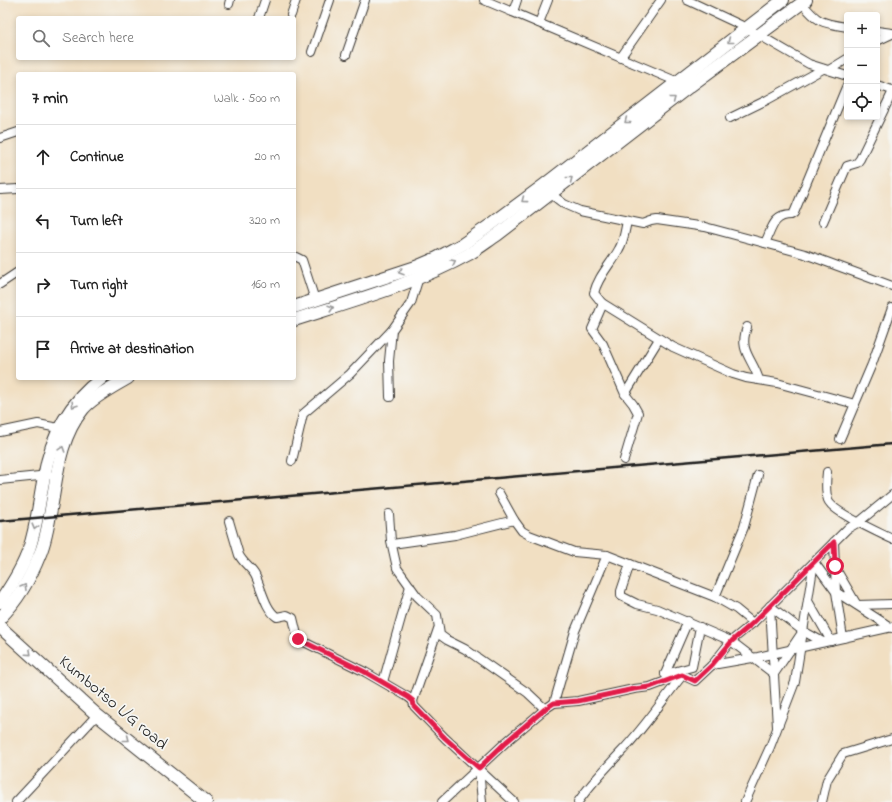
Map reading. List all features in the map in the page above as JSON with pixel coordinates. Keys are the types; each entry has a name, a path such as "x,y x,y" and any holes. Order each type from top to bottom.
{"main road":[{"path":"296,306 416,267 463,244 489,226 678,82 783,0"},
{"path":"296,319 381,292 470,254 497,235 686,89 804,2"},
{"path":"0,618 16,600 41,553 50,511 50,451 58,428 78,399 100,380"},
{"path":"0,602 15,580 29,550 50,475 59,461 64,442 71,427 84,408 110,388 124,380"},
{"name":"Kumbotso L/G road","path":"0,627 97,715 202,801"}],"street":[{"path":"260,16 265,0"},
{"path":"291,15 296,0"},
{"path":"312,52 330,0"},
{"path":"346,55 365,0"},
{"path":"485,0 678,82"},
{"path":"513,12 517,0"},
{"path":"539,23 548,0"},
{"path":"621,57 661,0"},
{"path":"686,0 747,28 809,64 844,75"},
{"path":"804,2 814,17 820,21 826,24 844,26"},
{"path":"880,31 892,33"},
{"path":"880,39 892,33"},
{"path":"730,118 844,60"},
{"path":"880,86 892,90"},
{"path":"765,243 776,220 780,216 791,215 794,213 844,92"},
{"path":"823,222 847,166 857,163 860,159 892,94"},
{"path":"0,138 16,133"},
{"path":"0,190 16,189"},
{"path":"550,194 564,204 580,211 643,224 651,220 657,220 705,227 804,254 892,286"},
{"path":"628,221 620,248 603,273 594,293 602,303 659,339 703,362 746,378 777,383 855,404"},
{"path":"296,257 302,260 315,300"},
{"path":"0,284 16,275"},
{"path":"292,461 303,414 350,374 392,330 411,303 419,277"},
{"path":"602,303 601,309 593,326 593,332 603,344 625,394 638,413 624,460"},
{"path":"840,439 872,364 892,308"},
{"path":"747,327 743,338 744,349 756,370 759,380"},
{"path":"390,397 392,330"},
{"path":"625,394 659,339"},
{"path":"0,432 38,424 58,428"},
{"path":"826,472 826,489 829,502 837,510 892,539"},
{"path":"0,480 50,475"},
{"path":"715,597 744,527 758,476"},
{"path":"499,493 514,520 522,531 529,536 574,552 607,555 715,597 736,609 753,623"},
{"path":"442,802 506,742 554,703 578,701 650,687 682,675 695,681 712,665 732,641 753,623 847,529 859,522 892,494"},
{"path":"389,514 392,544 397,568 417,596 437,615 440,635 465,649 528,693 545,709"},
{"path":"392,544 454,535 514,520"},
{"path":"229,522 239,556 254,574 269,608 277,617 287,615 293,618 298,639 365,672 413,701"},
{"path":"834,542 836,592 843,638"},
{"path":"554,703 575,632 607,555"},
{"path":"814,562 836,592 892,627"},
{"path":"745,802 777,730 795,682 814,562"},
{"path":"630,564 621,590 621,596 637,604 657,609 688,621 732,641 774,674"},
{"path":"835,566 856,605"},
{"path":"383,682 410,586"},
{"path":"808,601 827,642"},
{"path":"856,605 892,604"},
{"path":"770,606 803,630 827,642"},
{"path":"770,606 777,730"},
{"path":"688,621 665,674 692,667 700,627"},
{"path":"712,665 773,654 892,627"},
{"path":"438,629 413,701 414,706 445,738 514,802"},
{"path":"774,674 803,630"},
{"path":"578,802 590,785 622,752 682,675"},
{"path":"16,802 97,715"},
{"path":"822,802 827,780 843,754 892,739"},
{"path":"479,768 482,802"}],"railway":[{"path":"0,521 892,444"}],"route":[{"path":"298,639 365,672 408,697 413,701 414,706 445,738 479,768 506,742 554,703 578,701 650,687 682,675 695,681 702,676 732,641 753,623 834,542 835,566"}]}
